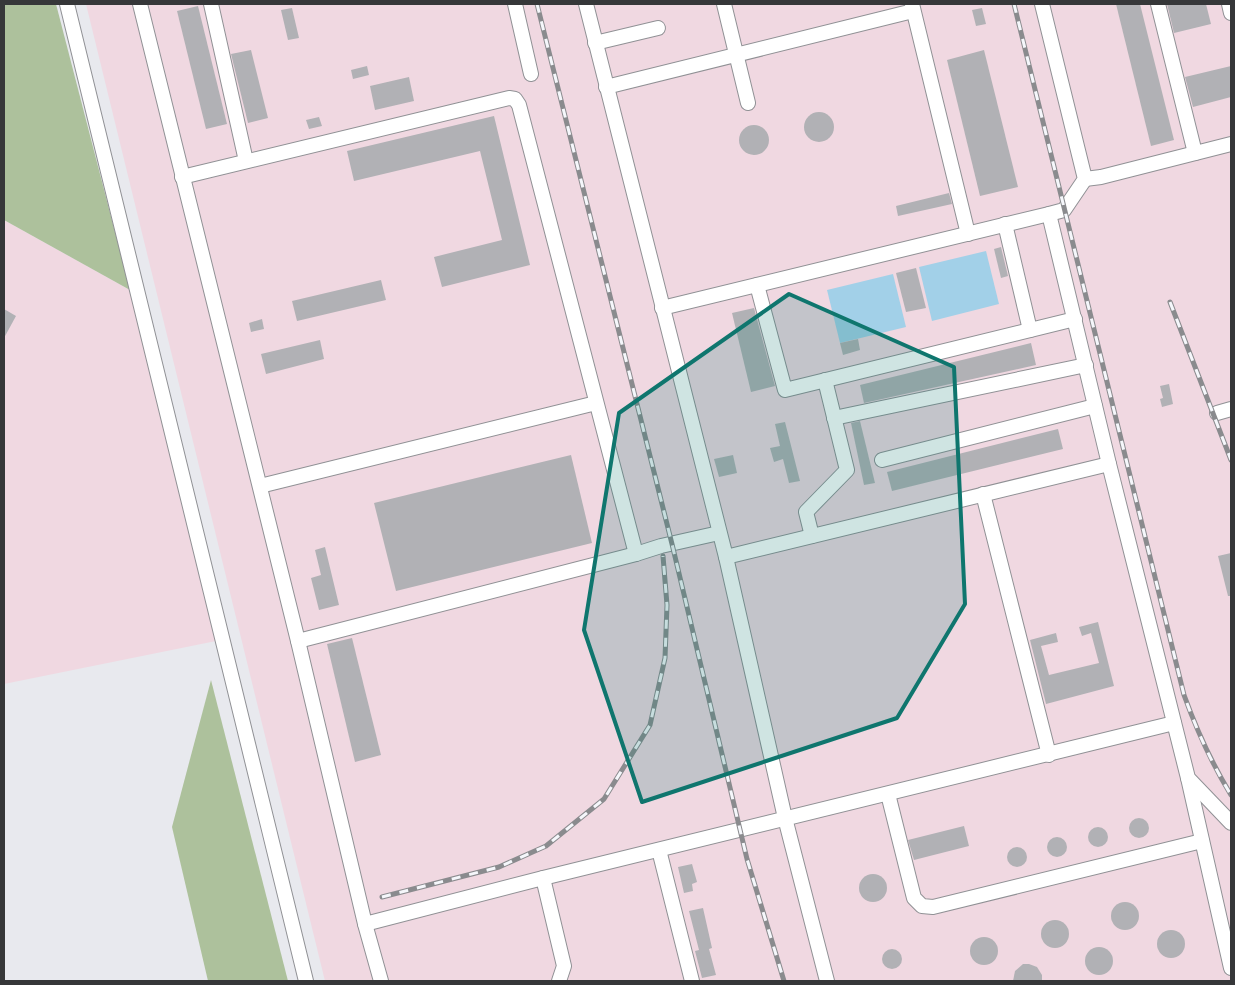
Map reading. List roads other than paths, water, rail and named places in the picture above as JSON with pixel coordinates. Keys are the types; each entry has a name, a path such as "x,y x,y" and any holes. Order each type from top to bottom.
{"street":[{"path":"67,4 306,981"},
{"path":"140,4 381,981"},
{"path":"210,4 246,161"},
{"path":"515,4 531,74"},
{"path":"586,4 726,557 786,818 827,981"},
{"path":"724,4 748,103"},
{"path":"662,308 1064,210 1085,179 1042,4"},
{"path":"1158,4 1195,153"},
{"path":"1229,4 1231,13"},
{"path":"606,87 736,55 913,7 968,234"},
{"path":"595,43 658,28"},
{"path":"182,177 515,98 519,105 636,554"},
{"path":"1085,179 1101,177 1231,144"},
{"path":"1049,214 1109,464 1188,778 1231,968"},
{"path":"1005,224 1030,330"},
{"path":"757,286 785,390 1075,319"},
{"path":"834,418 1086,365"},
{"path":"812,536 806,512 847,470 825,380"},
{"path":"260,486 596,403"},
{"path":"882,460 1095,406"},
{"path":"1217,413 1231,409"},
{"path":"726,557 1109,464"},
{"path":"984,494 1049,755"},
{"path":"298,641 661,546 719,533"},
{"path":"366,924 543,878 1174,724"},
{"path":"1188,778 1231,823"},
{"path":"888,794 914,898 922,906 933,907 1202,841"},
{"path":"659,850 692,981"},
{"path":"543,878 564,966 559,981"}],"water":[{"path":"986,251 999,304 932,321 919,267"},
{"path":"893,274 906,327 840,343 827,290"}],"railway":[{"path":"537,4 672,544 747,859 784,981"},
{"path":"1014,4 1184,695 1205,746 1231,795"},
{"path":"1170,302 1231,460"},
{"path":"382,897 499,867 546,846 604,799 650,725 665,658 667,605 663,556"}]}
